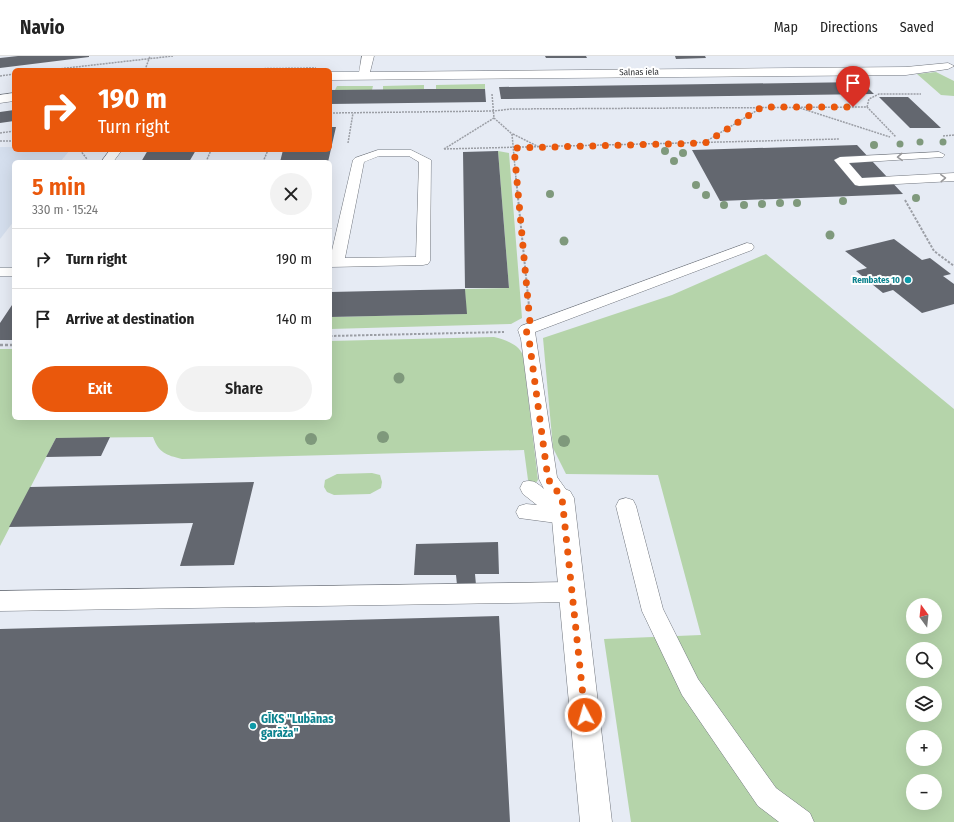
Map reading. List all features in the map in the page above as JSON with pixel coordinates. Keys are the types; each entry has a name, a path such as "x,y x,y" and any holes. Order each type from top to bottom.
{"street":[{"path":"364,76 368,56"},
{"path":"929,56 951,67"},
{"name":"Salnas iela","path":"332,76 766,71 906,71 951,67"},
{"path":"0,99 12,97"},
{"path":"563,507 596,822"}],"lane":[{"path":"378,153 411,153 425,160 423,261 333,263 359,160 378,153"},
{"path":"939,155 840,160 859,182 953,172"},
{"path":"879,169 953,172"},
{"path":"563,507 548,479 529,339 526,330 747,247"},
{"path":"0,272 12,272"},
{"path":"530,488 563,507"},
{"path":"626,506 653,611 690,687 767,797 800,822"},
{"path":"526,512 563,507"},
{"path":"0,602 573,592"}],"path":[{"path":"65,68 150,57 173,56"},
{"path":"147,68 150,57"},
{"path":"0,76 12,74"},
{"path":"492,90 494,118 512,134 539,147"},
{"path":"867,107 869,99 879,94 921,94"},
{"path":"705,143 762,107"},
{"path":"797,107 891,138"},
{"path":"332,113 494,111 510,109 867,107 896,138"},
{"path":"353,112 346,153 359,160"},
{"path":"425,160 494,118"},
{"path":"0,133 12,131"},
{"path":"332,336 526,330 530,323 512,134"},
{"path":"940,136 954,135"},
{"path":"883,138 903,137"},
{"path":"444,149 845,139"},
{"path":"0,142 12,141"},
{"path":"905,200 934,251 954,266"},
{"path":"0,345 12,345"}],"shaded area":[{"path":"0,147 12,147 12,152 68,152 62,160 12,160 12,224 0,239"}],"green space":[{"path":"936,72 954,81 954,96 941,95 917,74"},
{"path":"485,84 485,89 436,89 436,85"},
{"path":"424,85 424,89 383,90 383,86"},
{"path":"337,86 373,86 372,90 335,90"},
{"path":"498,151 509,153 522,318 511,324 332,329 332,317 466,314 465,289 509,288"},
{"path":"766,254 954,409 954,822 631,822 604,639 701,635 658,475 566,474 553,448 543,338 672,295"},
{"path":"494,337 515,345 523,355 538,480 534,485 528,480 524,450 182,459 161,450 153,437 56,438 0,546 0,349 12,349 12,420 332,420 332,341"},
{"path":"372,473 380,475 382,482 381,488 370,494 334,495 327,492 324,487 325,480 337,474"}],"building":[{"path":"18,56 89,57 0,68 0,58"},
{"path":"545,56 586,56 587,58 546,58"},
{"path":"675,56 705,56 706,58 676,59"},
{"path":"862,82 874,94 501,99 499,87"},
{"path":"485,89 486,102 332,104 332,90"},
{"path":"879,97 908,97 941,128 910,128"},
{"path":"12,110 12,121 0,123 0,112"},
{"path":"332,127 336,127 332,144"},
{"path":"857,145 903,194 720,201 692,150"},
{"path":"498,151 509,288 465,288 463,152"},
{"path":"147,152 195,152 190,160 142,160"},
{"path":"282,152 330,152 328,160 280,160"},
{"name":"Rembates 10","path":"894,239 922,260 930,258 951,274 943,276 954,284 954,304 922,313 893,290 883,293 856,271 867,268 845,251"},
{"path":"465,289 467,314 332,317 332,292"},
{"path":"12,305 12,340 0,340 0,323"},
{"path":"110,437 101,456 46,457 56,438"},
{"path":"254,482 234,565 180,566 193,523 9,527 30,487"},
{"path":"498,542 499,574 475,574 476,585 457,585 456,575 414,575 416,544"},
{"name":"GĪKS \"Lubānas garāža\"","path":"499,616 510,822 0,822 0,629"}],"place":[{"name":"Rembates 10","path":"908,280"},
{"name":"GĪKS \"Lubānas garāža\"","path":"253,726"}],"route":[{"path":"585,715 562,498 548,479 529,339 526,330 530,323 514,148 705,143 762,107 853,107"}]}
